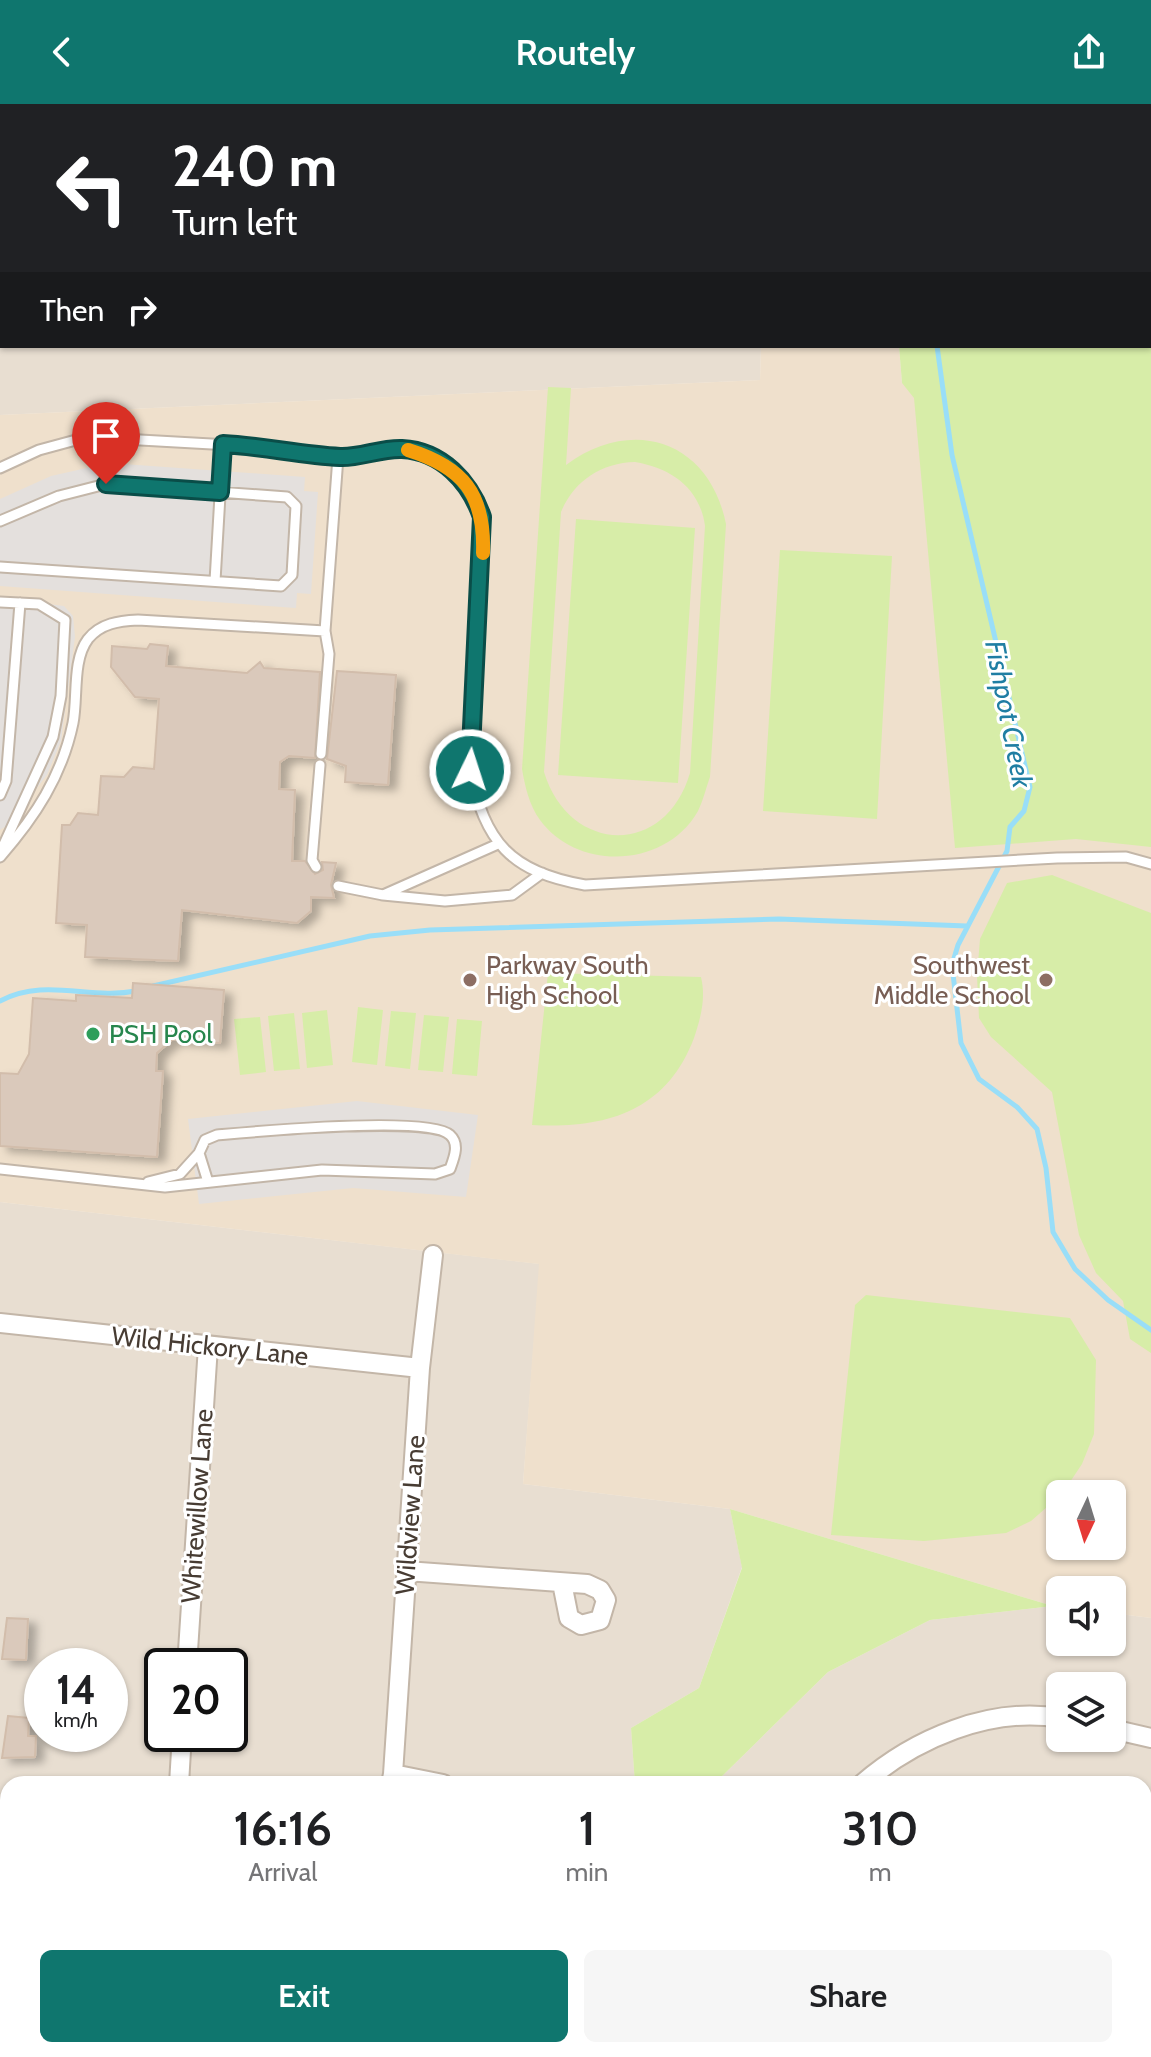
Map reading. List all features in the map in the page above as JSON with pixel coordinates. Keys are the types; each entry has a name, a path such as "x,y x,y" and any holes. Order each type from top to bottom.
{"street":[{"name":"Wildview Lane","path":"392,1776 420,1368 433,1255"},
{"name":"Wild Hickory Lane","path":"0,1323 420,1368"},
{"name":"Whitewillow Lane","path":"188,1648 208,1346"},
{"path":"406,1571 562,1583"},
{"path":"872,1776 897,1757 953,1731 1021,1716 1046,1717"},
{"path":"1126,1732 1151,1738"},
{"path":"179,1776 181,1752"}],"lane":[{"path":"0,468 39,450 87,437 223,444 338,457 403,449 434,458 457,474 473,492 482,517 483,548 470,770 477,807 498,844 519,861 554,880 585,885 1057,858 1126,857 1151,864"},
{"path":"215,581 223,444"},
{"path":"321,754 329,654 325,631 338,457"},
{"path":"0,521 59,496 106,484 287,497 296,506 292,575 281,586 0,567"},
{"path":"0,602 39,604 65,620 61,696 53,737 0,856"},
{"path":"0,795 6,781 20,603"},
{"path":"0,856 49,792 74,720 81,653 87,640 99,629 115,622 138,620 325,631"},
{"path":"316,867 312,860 320,765"},
{"path":"383,895 498,844"},
{"path":"338,886 383,895 445,901 512,895 542,873"},
{"path":"0,1169 96,1181 148,1182 180,1174 199,1153 205,1140 217,1135 320,1126 395,1126 444,1131 454,1141 456,1153 450,1169 445,1173 322,1170 165,1187 148,1182"},
{"path":"199,1153 208,1182"}],"shaded area":[{"path":"0,348 761,348 760,380 0,415"},
{"name":"Parkway South High School","path":"761,348 899,348 902,383 1151,402 1151,1618 1126,1615 1126,1576 1046,1576 1046,1604 730,1509 523,1484 539,1264 0,1202 0,415 760,380"},
{"path":"109,463 305,477 304,491 318,492 311,594 297,593 296,608 0,586 0,499 51,476"},
{"path":"0,598 64,606 73,616 75,637 61,741 47,775 9,824 0,830"},
{"path":"357,1101 478,1115 466,1197 353,1188 199,1204 188,1119"},
{"path":"0,1202 540,1264 523,1484 730,1509 742,1567 699,1688 631,1728 634,1776 0,1776"},
{"path":"1046,1607 1046,1656 1126,1656 1126,1615 1151,1618 1151,1776 722,1776 828,1672 930,1620"}],"green space":[{"path":"899,348 1151,348 1151,847 1076,839 955,848 914,398 902,383"},
{"path":"548,387 571,388 566,465 591,450 616,442 641,440 664,445 685,455 703,472 717,495 726,524 710,777 698,811 684,830 665,844 644,853 621,856 598,855 576,849 556,837 533,808 522,769","holes":["623,463 648,465 682,482 697,501 705,526 690,773 678,801 660,820 639,832 617,835 595,831 574,819 556,799 544,772 561,512 573,491 600,470"]},
{"path":"576,519 695,528 678,783 558,775"},
{"path":"780,550 892,556 877,819 763,811"},
{"path":"1052,875 1151,913 1151,1353 1130,1339 1123,1301 1096,1273 1079,1235 1052,1092 991,1037 979,1018 977,976 980,939 1007,883"},
{"path":"548,973 701,977 703,1000 694,1038 682,1063 650,1099 608,1119 584,1124 532,1125"},
{"path":"358,1007 383,1010 377,1065 352,1062"},
{"path":"327,1010 333,1065 307,1068 302,1013"},
{"path":"391,1011 416,1013 410,1069 385,1066"},
{"path":"294,1013 300,1069 274,1071 268,1016"},
{"path":"424,1015 449,1017 443,1072 418,1070"},
{"path":"260,1017 266,1072 240,1075 234,1019"},
{"path":"457,1019 482,1021 477,1076 452,1074"},
{"path":"866,1295 1070,1318 1096,1360 1094,1434 1082,1464 1071,1480 1046,1480 1046,1508 1031,1521 1006,1533 924,1541 831,1535 855,1305"},
{"path":"730,1509 1046,1604 1046,1607 930,1620 828,1672 722,1776 634,1776 631,1728 699,1688 742,1568"}],"building":[{"path":"150,644 168,646 166,666 247,673 260,662 264,668 320,672 315,758 289,756 280,762 279,789 295,790 292,861 305,861 315,874 323,870 322,862 336,863 331,885 334,898 311,897 311,911 297,923 182,910 178,961 85,957 87,925 56,923 62,825 70,825 78,813 98,815 101,776 124,777 133,767 154,769 159,699 135,697 111,667 112,646 147,649"},
{"path":"337,671 396,675 388,785 345,782 346,766 327,759"},
{"path":"133,983 224,990 220,1043 173,1039 157,1053 156,1071 163,1071 157,1157 0,1146 0,1073 18,1074 29,1054 33,998 76,1001 76,995 132,998"},
{"path":"7,1618 28,1619 24,1660 2,1659"},
{"path":"8,1716 24,1718 24,1752 35,1752 35,1757 2,1758"}],"waterway":[{"name":"Fishpot Creek","path":"937,348 952,455 1030,787 1024,811 1010,827 1007,851 958,945 952,965 961,1043 979,1079 1017,1107 1037,1129 1046,1168 1053,1232 1075,1269 1108,1300 1151,1330"},
{"path":"153,986 370,936 430,930 779,919 967,926"},
{"path":"0,1001 34,991 136,991"}],"slow traffic":[{"path":"408,450 434,458 457,474 473,492 482,517 483,553"}],"place":[{"name":"Parkway South High School","path":"470,980"},
{"name":"Southwest Middle School","path":"1046,980"},
{"name":"PSH Pool","path":"93,1034"}],"route":[{"path":"106,484 220,492 223,444 346,457 403,449 434,458 457,474 473,492 482,517 483,548 470,770"}]}
